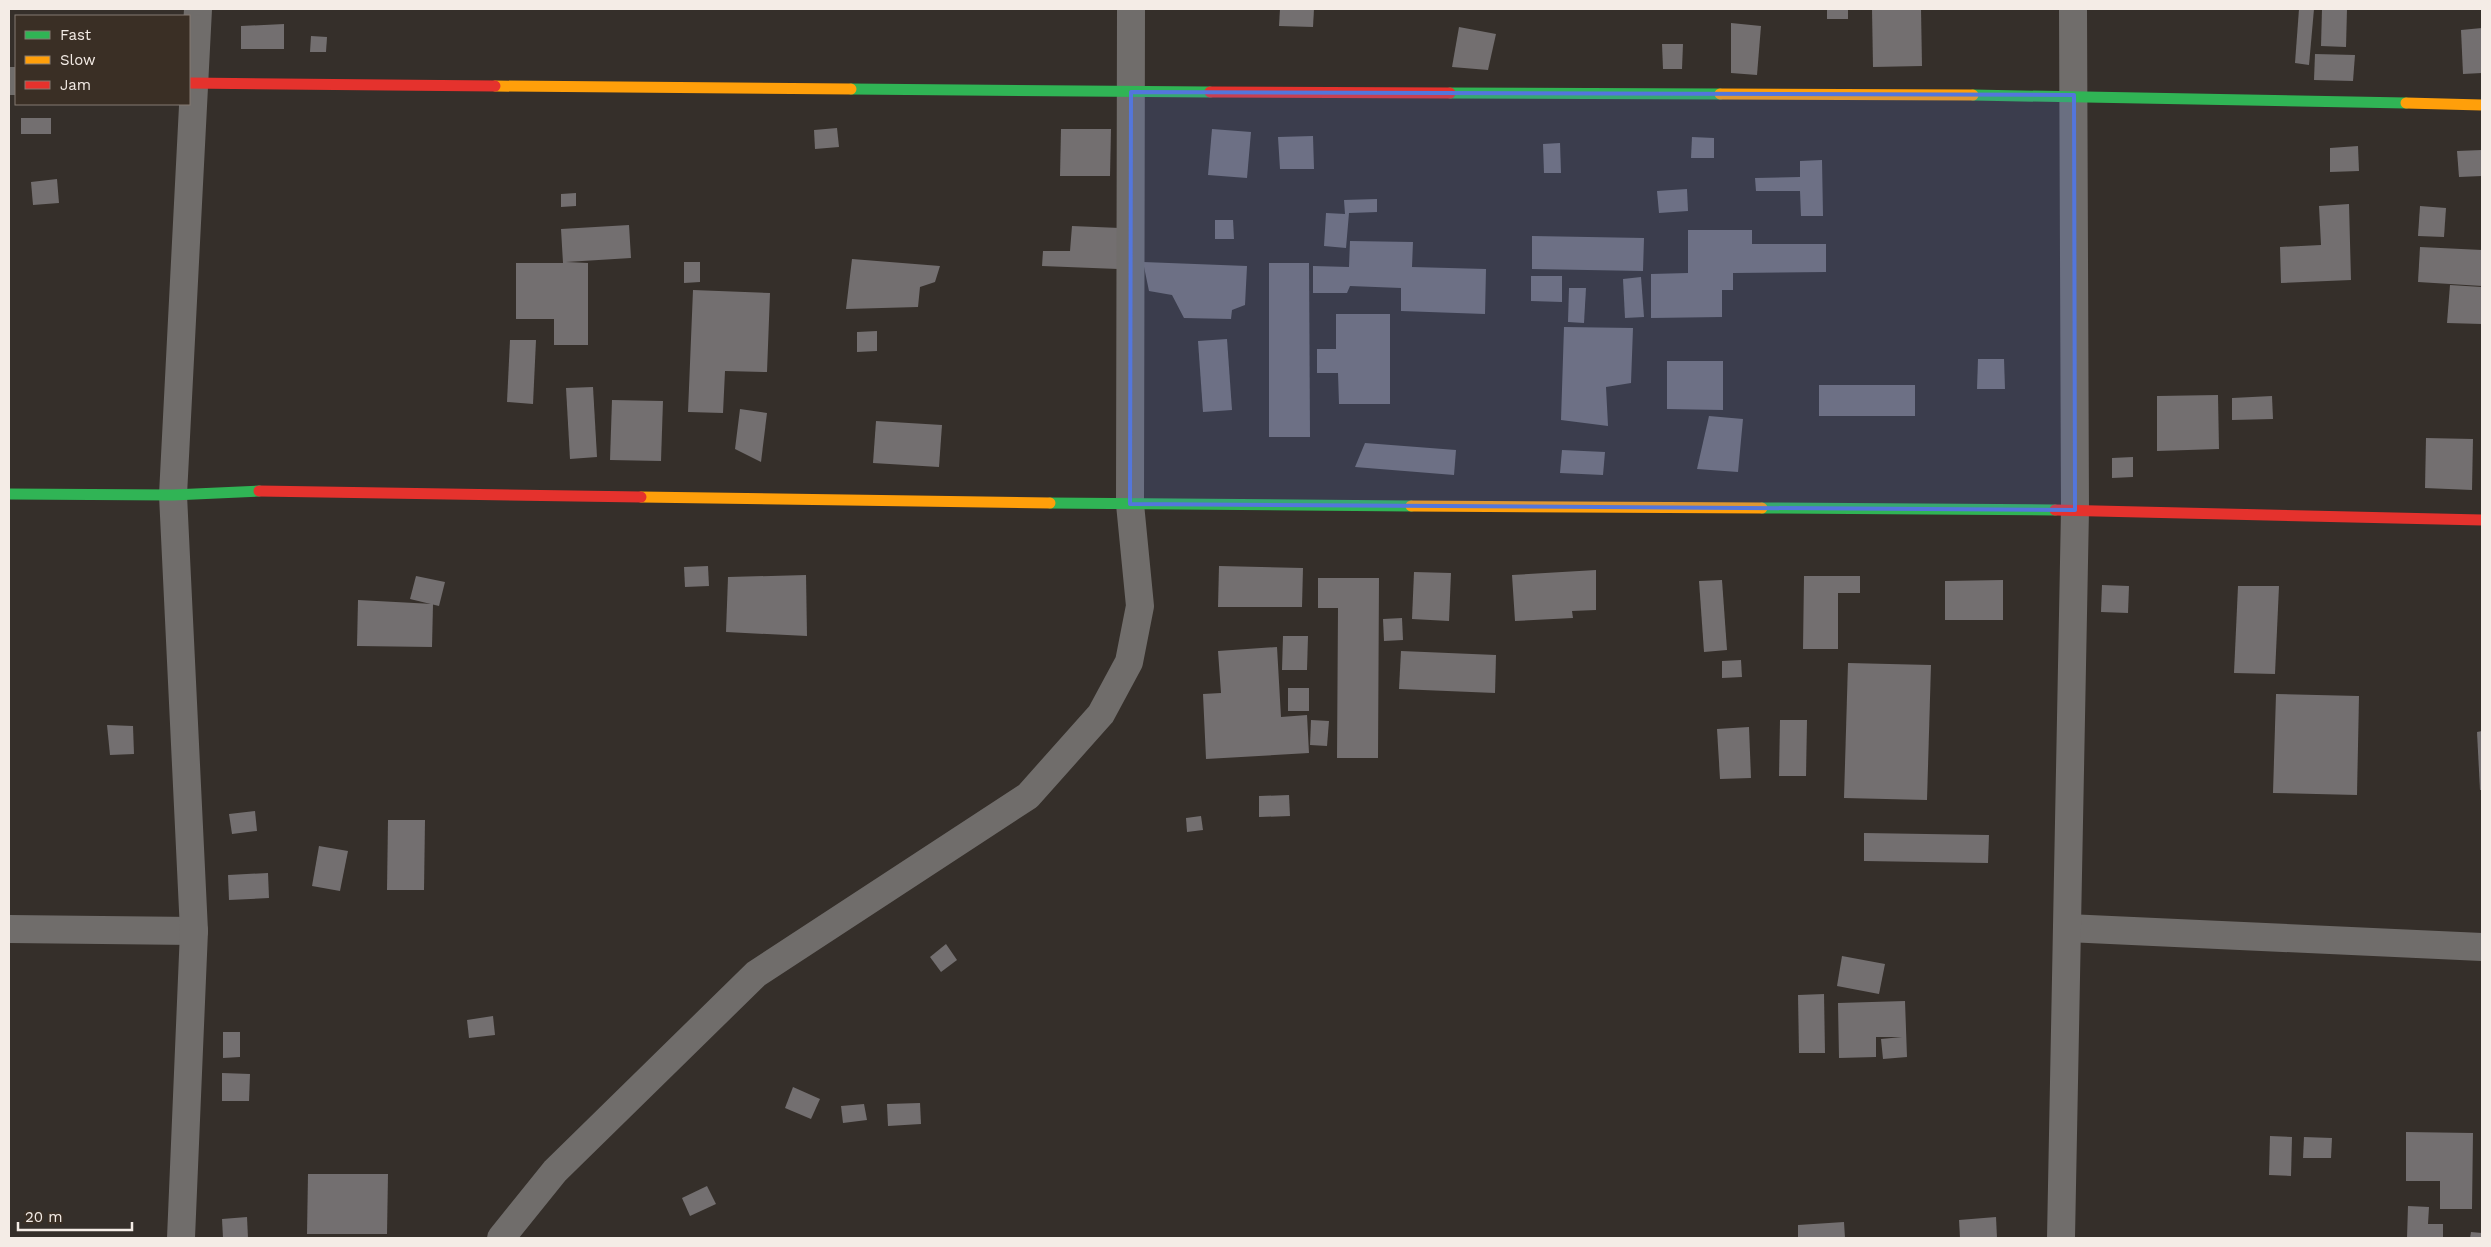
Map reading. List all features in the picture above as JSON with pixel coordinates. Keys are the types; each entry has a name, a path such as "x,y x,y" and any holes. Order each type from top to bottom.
{"street":[{"path":"181,1238 194,931 172,495 192,83 198,9"},
{"path":"501,1238 555,1171 756,974 1028,796 1101,714 1128,662 1140,606 1130,504 1132,9"},
{"path":"2061,1238 2075,510 2073,9"},
{"path":"192,83 1131,92 2074,95 2482,105"},
{"path":"9,494 172,495 246,491 1130,504 2075,510 2482,520"},
{"path":"2067,928 2482,947"},
{"path":"9,929 194,931"}],"highlighted area":[{"path":"1131,92 2074,95 2075,510 1130,504"}],"building":[{"path":"1280,9 1314,9 1313,27 1279,26"},
{"path":"1827,9 1848,9 1848,19 1827,19"},
{"path":"1872,9 1921,9 1922,66 1873,67"},
{"path":"2299,9 2314,9 2309,65 2295,63"},
{"path":"2322,9 2347,9 2346,47 2321,46"},
{"path":"1731,23 1761,26 1757,75 1731,73"},
{"path":"284,24 284,49 241,49 241,26"},
{"path":"1459,27 1496,34 1488,70 1452,67"},
{"path":"2482,28 2482,73 2463,74 2461,30"},
{"path":"311,36 327,37 326,52 310,52"},
{"path":"1662,44 1683,44 1682,69 1663,69"},
{"path":"2315,54 2355,55 2353,81 2314,80"},
{"path":"21,118 51,118 51,134 21,134"},
{"path":"837,128 839,147 815,149 814,130"},
{"path":"1061,129 1111,129 1110,176 1060,176"},
{"path":"1212,129 1251,132 1247,178 1208,175"},
{"path":"1313,136 1314,169 1280,169 1278,137"},
{"path":"1692,137 1714,138 1714,158 1691,158"},
{"path":"1560,143 1561,173 1544,173 1543,144"},
{"path":"2358,146 2359,171 2330,172 2330,148"},
{"path":"2482,150 2482,176 2459,177 2457,151"},
{"path":"1822,160 1823,216 1801,216 1800,191 1756,191 1755,178 1800,177 1800,161"},
{"path":"57,179 59,203 33,205 31,182"},
{"path":"1687,189 1688,211 1659,213 1657,191"},
{"path":"576,193 576,206 561,207 561,194"},
{"path":"1377,199 1377,212 1349,213 1346,248 1324,246 1326,213 1345,214 1344,200"},
{"path":"2349,204 2351,280 2281,283 2280,247 2321,245 2319,206"},
{"path":"2420,206 2446,208 2444,237 2418,236"},
{"path":"1215,220 1233,220 1234,239 1215,239"},
{"path":"629,225 631,258 566,262 588,263 588,345 554,345 554,319 516,319 516,263 563,263 561,229"},
{"path":"1072,226 1120,228 1118,269 1042,266 1043,251 1070,251"},
{"path":"1688,230 1752,230 1752,244 1826,244 1826,272 1733,273 1733,290 1722,290 1722,317 1651,318 1651,274 1688,273"},
{"path":"1532,236 1644,238 1643,271 1532,269"},
{"path":"1350,241 1413,242 1412,267 1486,269 1485,314 1401,311 1401,288 1350,286 1347,293 1313,293 1313,266 1349,267"},
{"path":"2420,247 2482,250 2482,286 2418,282"},
{"path":"852,259 940,266 935,282 920,287 918,307 846,309"},
{"path":"684,262 700,262 700,282 684,283"},
{"path":"1143,262 1247,266 1245,305 1232,310 1231,319 1184,318 1172,295 1149,291"},
{"path":"1269,263 1309,263 1310,437 1269,437"},
{"path":"1531,276 1562,276 1562,302 1531,301"},
{"path":"1641,277 1644,317 1625,318 1623,279"},
{"path":"2450,285 2482,287 2482,324 2447,323"},
{"path":"1569,288 1586,288 1584,323 1568,322"},
{"path":"693,290 770,293 767,372 725,371 723,413 688,412"},
{"path":"1336,314 1390,314 1390,404 1339,404 1338,373 1317,373 1317,349 1336,349"},
{"path":"1564,327 1633,328 1631,383 1606,387 1608,426 1561,420"},
{"path":"877,331 877,351 857,352 857,332"},
{"path":"1227,339 1232,410 1203,412 1198,341"},
{"path":"510,340 536,340 533,404 507,402"},
{"path":"1978,359 2004,359 2005,389 1977,389"},
{"path":"1667,361 1723,361 1723,410 1667,409"},
{"path":"1819,385 1915,385 1915,416 1819,416"},
{"path":"593,387 597,457 570,459 566,388"},
{"path":"2218,395 2219,449 2157,451 2157,396"},
{"path":"2272,396 2273,419 2232,420 2232,398"},
{"path":"612,400 663,401 661,461 610,460"},
{"path":"740,409 767,413 761,462 735,449"},
{"path":"1709,416 1743,419 1738,472 1697,469"},
{"path":"876,421 942,425 939,467 873,463"},
{"path":"2426,438 2473,439 2472,490 2425,488"},
{"path":"1365,443 1456,450 1454,475 1355,467"},
{"path":"1562,450 1605,452 1603,475 1560,473"},
{"path":"2133,457 2133,477 2112,478 2112,458"},
{"path":"708,566 709,586 685,587 684,567"},
{"path":"1219,566 1303,568 1302,607 1218,607"},
{"path":"1596,570 1596,610 1572,611 1573,618 1515,621 1512,575"},
{"path":"1414,572 1451,573 1449,621 1412,619"},
{"path":"806,575 807,636 726,632 728,577"},
{"path":"416,576 445,582 439,606 410,599"},
{"path":"1804,576 1860,576 1860,593 1838,593 1838,649 1803,649"},
{"path":"1318,578 1379,578 1378,758 1337,758 1338,608 1318,608"},
{"path":"1722,580 1727,650 1704,652 1699,581"},
{"path":"2003,580 2003,620 1945,620 1945,581"},
{"path":"2102,585 2129,586 2128,613 2101,612"},
{"path":"2238,586 2279,586 2275,674 2234,673"},
{"path":"358,600 433,604 432,647 357,646"},
{"path":"1402,618 1403,640 1384,641 1383,619"},
{"path":"1283,636 1308,636 1307,670 1282,670"},
{"path":"1277,647 1281,717 1307,715 1309,753 1206,759 1203,694 1221,693 1218,651"},
{"path":"1401,651 1496,655 1495,693 1399,689"},
{"path":"1741,660 1742,677 1722,678 1722,661"},
{"path":"1848,663 1931,665 1927,800 1844,798"},
{"path":"1288,688 1309,688 1309,711 1288,711"},
{"path":"2276,694 2359,696 2357,795 2273,793"},
{"path":"1311,720 1329,721 1327,746 1310,745"},
{"path":"1780,720 1807,720 1806,776 1779,776"},
{"path":"107,725 133,726 134,754 110,755"},
{"path":"1749,727 1751,778 1720,779 1717,729"},
{"path":"2482,731 2482,790 2480,790 2477,732"},
{"path":"1289,795 1290,816 1259,817 1259,796"},
{"path":"255,811 257,831 232,834 229,814"},
{"path":"1201,816 1203,830 1187,832 1186,818"},
{"path":"388,820 425,820 424,890 387,890"},
{"path":"1864,833 1989,835 1988,863 1864,861"},
{"path":"319,846 348,851 340,891 312,886"},
{"path":"268,873 269,898 229,900 228,875"},
{"path":"946,944 957,960 941,972 930,957"},
{"path":"1842,956 1885,964 1879,994 1837,986"},
{"path":"1824,994 1825,1053 1799,1053 1798,995"},
{"path":"1905,1001 1907,1057 1883,1059 1881,1039 1902,1037 1876,1037 1876,1057 1839,1058 1838,1003"},
{"path":"493,1016 495,1035 469,1038 467,1020"},
{"path":"223,1032 240,1032 240,1057 223,1058"},
{"path":"222,1073 250,1074 249,1101 222,1101"},
{"path":"793,1087 820,1099 811,1119 785,1108"},
{"path":"920,1103 921,1124 888,1126 887,1104"},
{"path":"864,1104 867,1120 843,1123 841,1106"},
{"path":"2406,1132 2473,1133 2472,1209 2440,1209 2440,1181 2406,1181"},
{"path":"2270,1136 2292,1137 2291,1176 2269,1175"},
{"path":"2304,1137 2332,1138 2331,1158 2303,1158"},
{"path":"308,1174 388,1174 387,1234 307,1234"},
{"path":"707,1186 716,1204 690,1216 682,1198"},
{"path":"2408,1206 2429,1207 2428,1224 2443,1224 2443,1238 2407,1238"},
{"path":"247,1217 248,1238 223,1238 222,1219"},
{"path":"1996,1217 1997,1238 1960,1238 1959,1220"},
{"path":"1844,1222 1845,1238 1798,1238 1798,1225"},
{"path":"2471,1232 2482,1233 2482,1238 2470,1238"}],"traffic: fast":[{"path":"851,89 1210,92"},
{"path":"1450,93 1720,94"},
{"path":"1973,95 2406,103"},
{"path":"9,494 173,495 259,491"},
{"path":"1050,503 1411,506"},
{"path":"1762,508 2055,510"}],"traffic: slow":[{"path":"495,86 851,89"},
{"path":"1720,94 1973,95"},
{"path":"2406,103 2482,105"},
{"path":"641,497 1050,503"},
{"path":"1411,506 1762,508"}],"traffic: jam":[{"path":"190,83 495,86"},
{"path":"1210,92 1450,93"},
{"path":"259,491 641,497"},
{"path":"2055,510 2482,520"}]}
